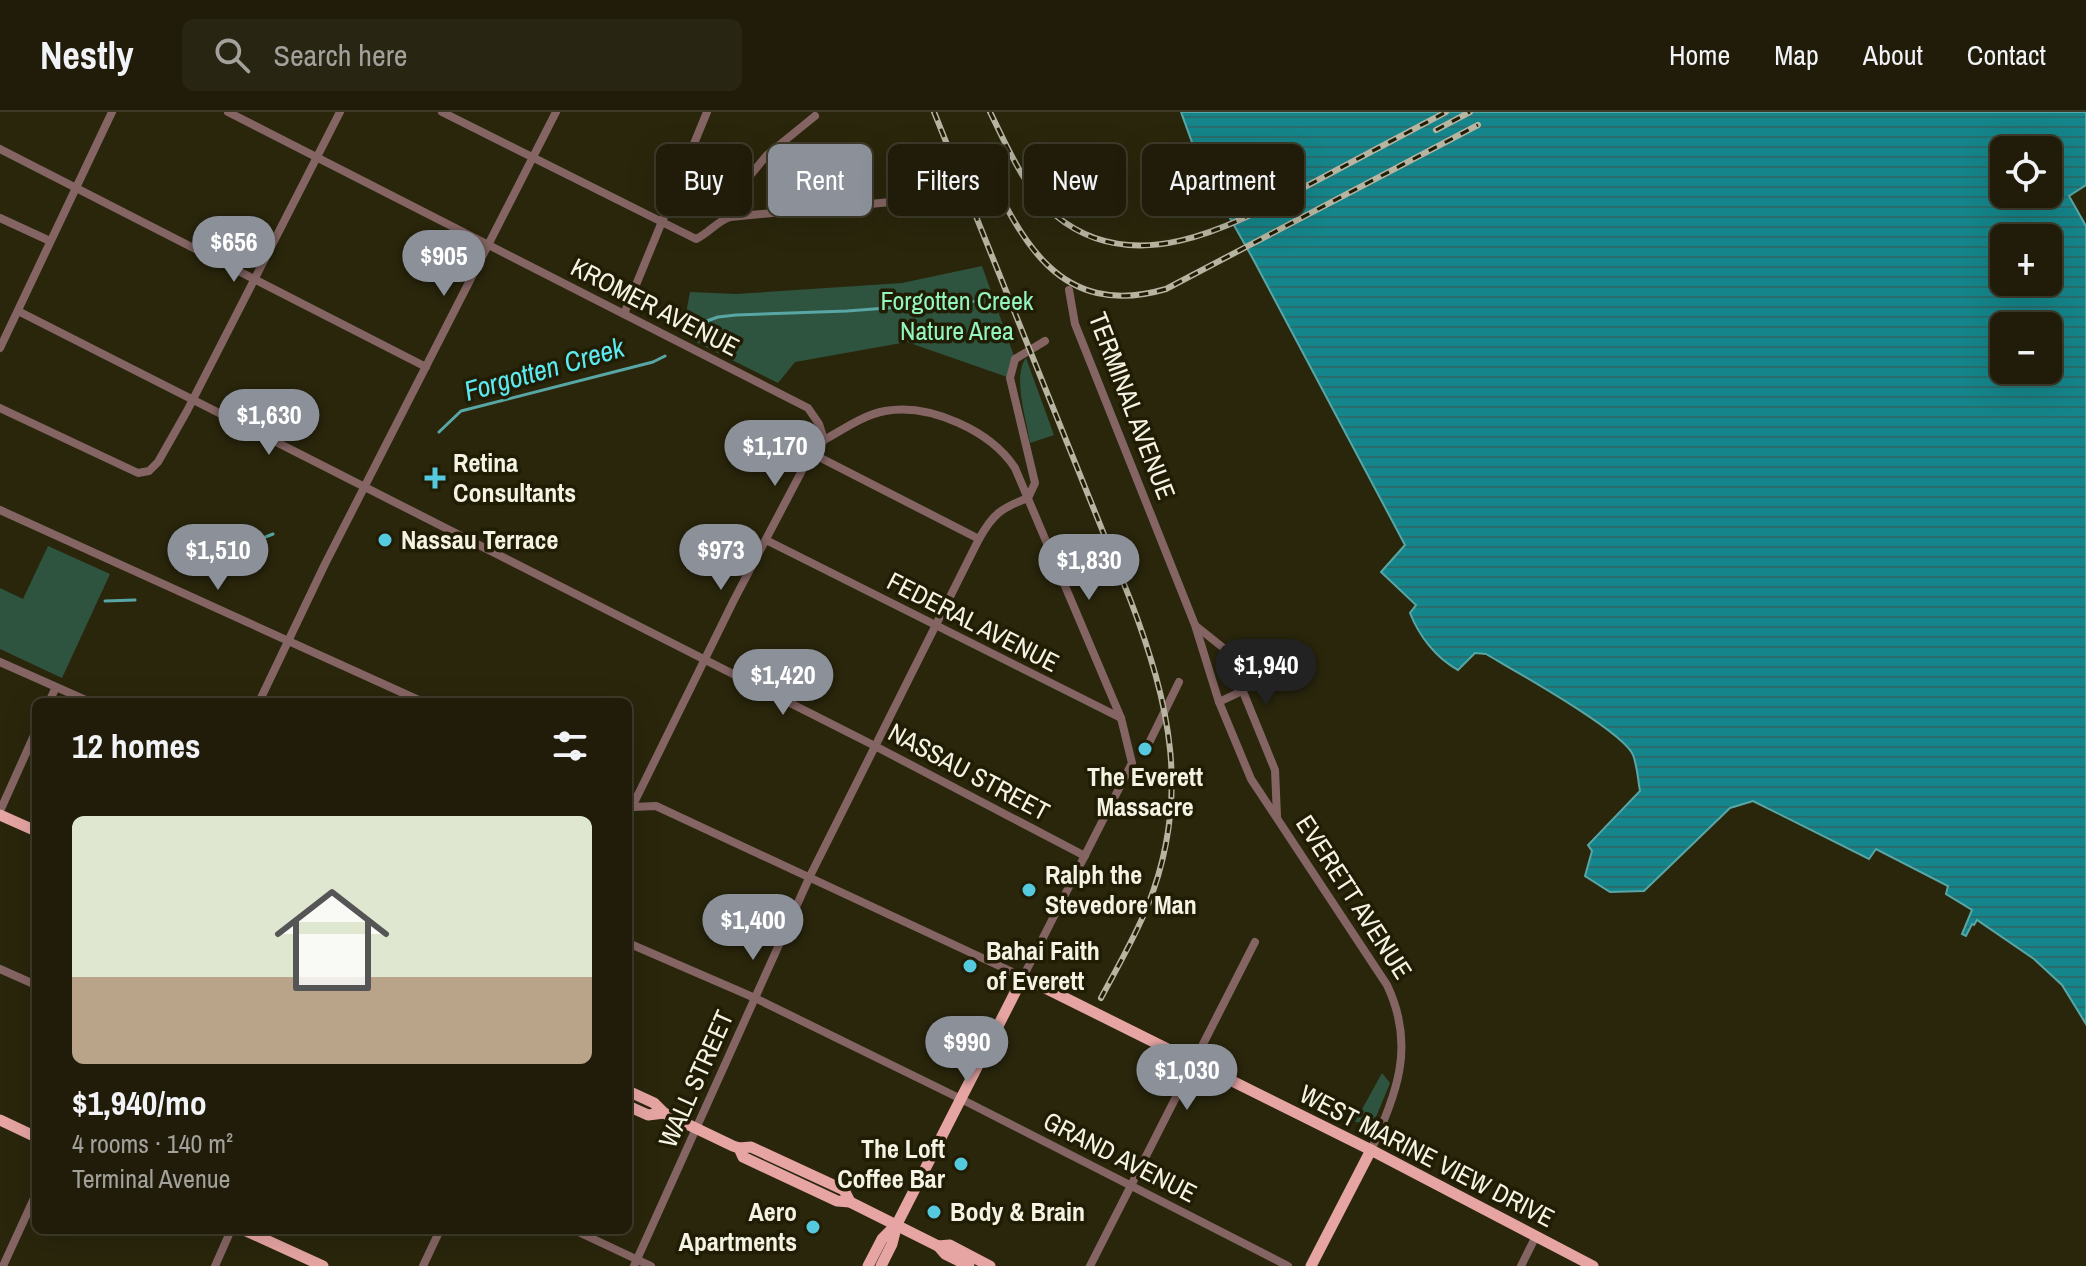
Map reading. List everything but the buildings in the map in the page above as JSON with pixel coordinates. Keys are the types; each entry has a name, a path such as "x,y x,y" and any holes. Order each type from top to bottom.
{"main road":[{"path":"0,813 32,829"},
{"path":"881,1266 892,1244 897,1224 1023,977"},
{"name":"WEST MARINE VIEW DRIVE","path":"1023,977 1371,1150 1593,1266"},
{"path":"632,1093 654,1103 664,1113 739,1148 751,1147 844,1190 850,1202 938,1246 945,1254 969,1266"},
{"path":"632,1108 648,1115 664,1113"},
{"path":"0,1120 32,1135"},
{"name":"EVERETT AVENUE","path":"1311,1266 1371,1150"},
{"path":"868,1266 882,1239 897,1224"},
{"path":"253,1234 323,1266"},
{"path":"938,1246 950,1245 990,1266"}],"street":[{"path":"0,348 112,112"},
{"name":"KROMER AVENUE","path":"228,112 808,408 819,424 824,440"},
{"path":"0,408 138,473 149,471 158,462 193,399 340,112"},
{"path":"444,112 696,239 706,234 717,222 730,217 888,202"},
{"path":"261,698 556,112"},
{"path":"624,314 707,112"},
{"path":"730,217 748,178 767,155 815,116"},
{"path":"0,149 426,367"},
{"path":"0,218 50,241"},
{"name":"TERMINAL AVENUE","path":"1069,290 1075,324 1195,625 1219,702 1251,779 1277,818"},
{"name":"NASSAU STREET","path":"18,311 876,746 1085,856"},
{"path":"1028,498 1035,483 1010,378 1015,359 1045,341"},
{"path":"632,802 766,540 813,454 824,440 884,411 911,410 936,416 983,436 1006,453 1015,468 1121,718 1132,763 1023,977"},
{"path":"813,454 979,539"},
{"name":"WALL STREET","path":"635,1263 810,876 979,539 997,511 1028,498"},
{"path":"0,510 414,698"},
{"name":"FEDERAL AVENUE","path":"766,540 1121,718"},
{"name":"TERMINAL AVENUE","path":"1195,625 1226,650 1275,770 1277,818"},
{"path":"0,662 81,698"},
{"path":"1150,741 1179,682"},
{"path":"51,698 56,687"},
{"path":"1219,702 1242,691"},
{"path":"0,813 32,740"},
{"name":"WEST MARINE VIEW DRIVE","path":"632,808 656,806 1023,977"},
{"name":"EVERETT AVENUE","path":"1277,818 1387,985 1398,1008 1403,1058 1392,1100 1371,1150"},
{"path":"1090,1266 1255,942"},
{"name":"GRAND AVENUE","path":"632,945 755,998 1132,1184 1288,1266"},
{"path":"0,969 32,983"},
{"path":"3,1266 32,1203"},
{"path":"215,1266 229,1234"},
{"path":"423,1266 438,1234"},
{"path":"581,1234 635,1263 651,1266"},
{"path":"1521,1266 1536,1236"}],"green space":[{"name":"Forgotten Creek Nature Area","path":"982,266 1015,359 1010,378 907,342 795,362 778,383 682,335 690,292 736,294 902,283"},
{"path":"1026,358 1054,435 1030,443 1020,387"},
{"path":"48,546 110,574 62,678 0,649 0,588 23,599"},
{"path":"1382,1073 1390,1083 1376,1117 1370,1123 1355,1122"}],"water":[{"path":"1181,112 2086,112 2086,185 2069,196 2086,226 2086,1024 2062,985 2034,959 1977,920 1966,936 1962,934 1972,910 1946,894 1948,886 1876,849 1869,859 1753,801 1730,808 1644,891 1610,892 1585,876 1592,851 1588,845 1640,791 1633,755 1610,731 1486,654 1475,653 1458,670 1442,659 1423,638 1410,613 1416,605 1381,572 1405,545 1229,216 1304,216 1304,144 1193,144"}],"waterway":[{"name":"Forgotten Creek","path":"704,322 736,315 980,301"},
{"name":"Forgotten Creek","path":"439,432 461,411 653,362 665,356"},
{"name":"Forgotten Creek","path":"201,563 273,534"},
{"name":"Forgotten Creek","path":"105,601 135,600"}],"railway":[{"path":"934,112 1130,599 1165,713 1172,788 1169,826 1161,865 1143,917 1101,998"},
{"path":"990,112 1026,180 1055,215 1087,235 1120,244 1153,245 1187,239 1221,228 1446,112"},
{"path":"1436,130 1470,112"},
{"path":"1008,210 1026,240 1046,263 1068,281 1095,293 1128,296 1166,289 1478,125"}],"place":[{"name":"Retina Consultants","path":"435,478"},
{"name":"Nassau Terrace","path":"385,540"},
{"name":"The Everett Massacre","path":"1145,749"},
{"name":"Ralph the Stevedore Man","path":"1029,890"},
{"name":"Bahai Faith of Everett","path":"970,966"},
{"name":"The Loft Coffee Bar","path":"961,1164"},
{"name":"Body & Brain","path":"934,1212"},
{"name":"Aero Apartments","path":"813,1227"}]}
